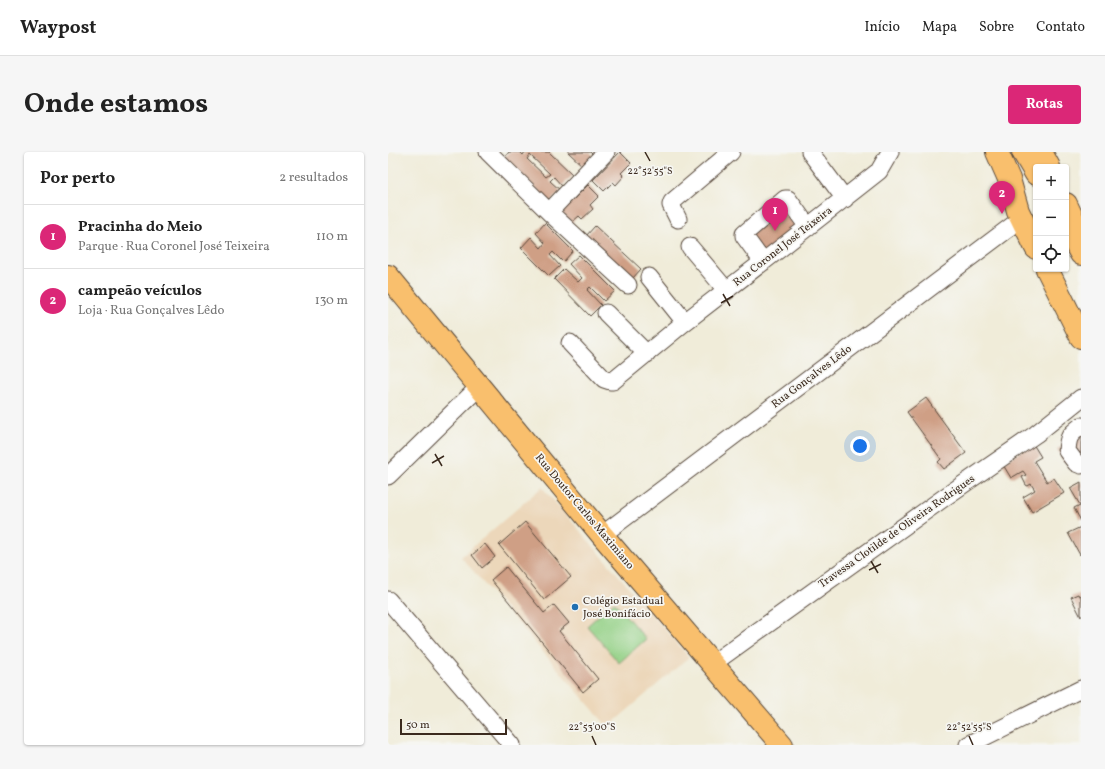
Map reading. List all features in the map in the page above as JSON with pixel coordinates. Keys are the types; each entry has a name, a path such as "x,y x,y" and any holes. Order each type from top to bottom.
{"main road":[{"path":"986,152 1033,242"},
{"path":"997,152 1009,179 1020,215"},
{"path":"1023,152 1033,169"},
{"path":"1040,152 1047,164"},
{"path":"1069,210 1081,236"},
{"path":"1069,232 1081,254"},
{"path":"1048,272 1081,337"},
{"name":"Rua Doutor Carlos Maximiano","path":"388,276 602,535 782,745"}],"street":[{"path":"488,152 549,212 628,285"},
{"path":"549,212 606,152"},
{"path":"678,219 671,205 672,202 731,152"},
{"path":"810,152 845,199"},
{"name":"Rua Coronel José Teixeira","path":"570,343 604,378 614,381 685,322 727,291 879,171 890,152"},
{"path":"763,262 744,234 785,199 788,199 808,227"},
{"name":"Rua Gonçalves Lêdo","path":"602,535 1020,215"},
{"path":"690,247 727,291"},
{"path":"649,277 685,322"},
{"path":"606,313 647,354"},
{"path":"388,476 480,386"},
{"name":"Travessa Clotilde de Oliveira Rodrigues","path":"712,664 938,502 1036,434 1081,398"},
{"path":"1081,426 1072,432 1068,439 1067,452 1076,463 1081,465"},
{"path":"388,600 512,745"},
{"path":"968,745 1081,689"}],"shaded area":[{"name":"Colégio Estadual José Bonifácio","path":"542,487 689,657 608,727 461,557"}],"green space":[{"path":"614,602 646,639 619,663 587,626"}],"building":[{"path":"509,152 520,152 523,155 525,152 549,152 573,175 562,186 554,177 550,181 561,191 550,202 504,158","holes":["530,155 550,174 546,177 527,159"]},
{"path":"568,152 590,152 594,156 584,167"},
{"path":"620,152 631,163 621,173 624,176 616,185 613,182 604,191 593,180"},
{"path":"588,185 599,196 590,205 593,209 582,219 579,216 571,223 561,212"},
{"path":"787,205 802,227 764,255 749,235"},
{"path":"545,223 573,251 563,262 553,252 550,255 560,266 549,276 521,248 531,237 541,248 545,243 536,233"},
{"path":"595,226 641,269 632,279 586,236"},
{"path":"579,255 615,291 604,301 590,287 587,290 601,305 590,316 554,279 564,269 578,282 582,278 569,264"},
{"path":"926,398 966,453 944,469 938,462 941,459 907,412"},
{"path":"1081,436 1081,453 1064,462 1057,449"},
{"path":"1033,444 1041,457 1034,461 1047,482 1054,478 1064,493 1032,512 1023,497 1035,490 1031,484 1028,486 1026,485 1022,477 1026,475 1023,471 1011,478 1002,463"},
{"path":"1081,482 1081,521 1074,508 1080,505 1070,488"},
{"path":"525,522 571,577 544,600 499,545"},
{"path":"1081,527 1081,554 1080,555 1068,533"},
{"path":"485,544 495,557 482,568 472,555"},
{"path":"506,567 544,613 554,605 569,623 559,631 598,679 583,692 491,580"},
{"path":"1078,594 1079,596 1081,595 1081,617 1071,597"}],"place":[{"name":"campeão veículos","path":"1002,214"},
{"name":"Pracinha do Meio","path":"775,231"},
{"name":"Colégio Estadual José Bonifácio","path":"575,607"}]}
